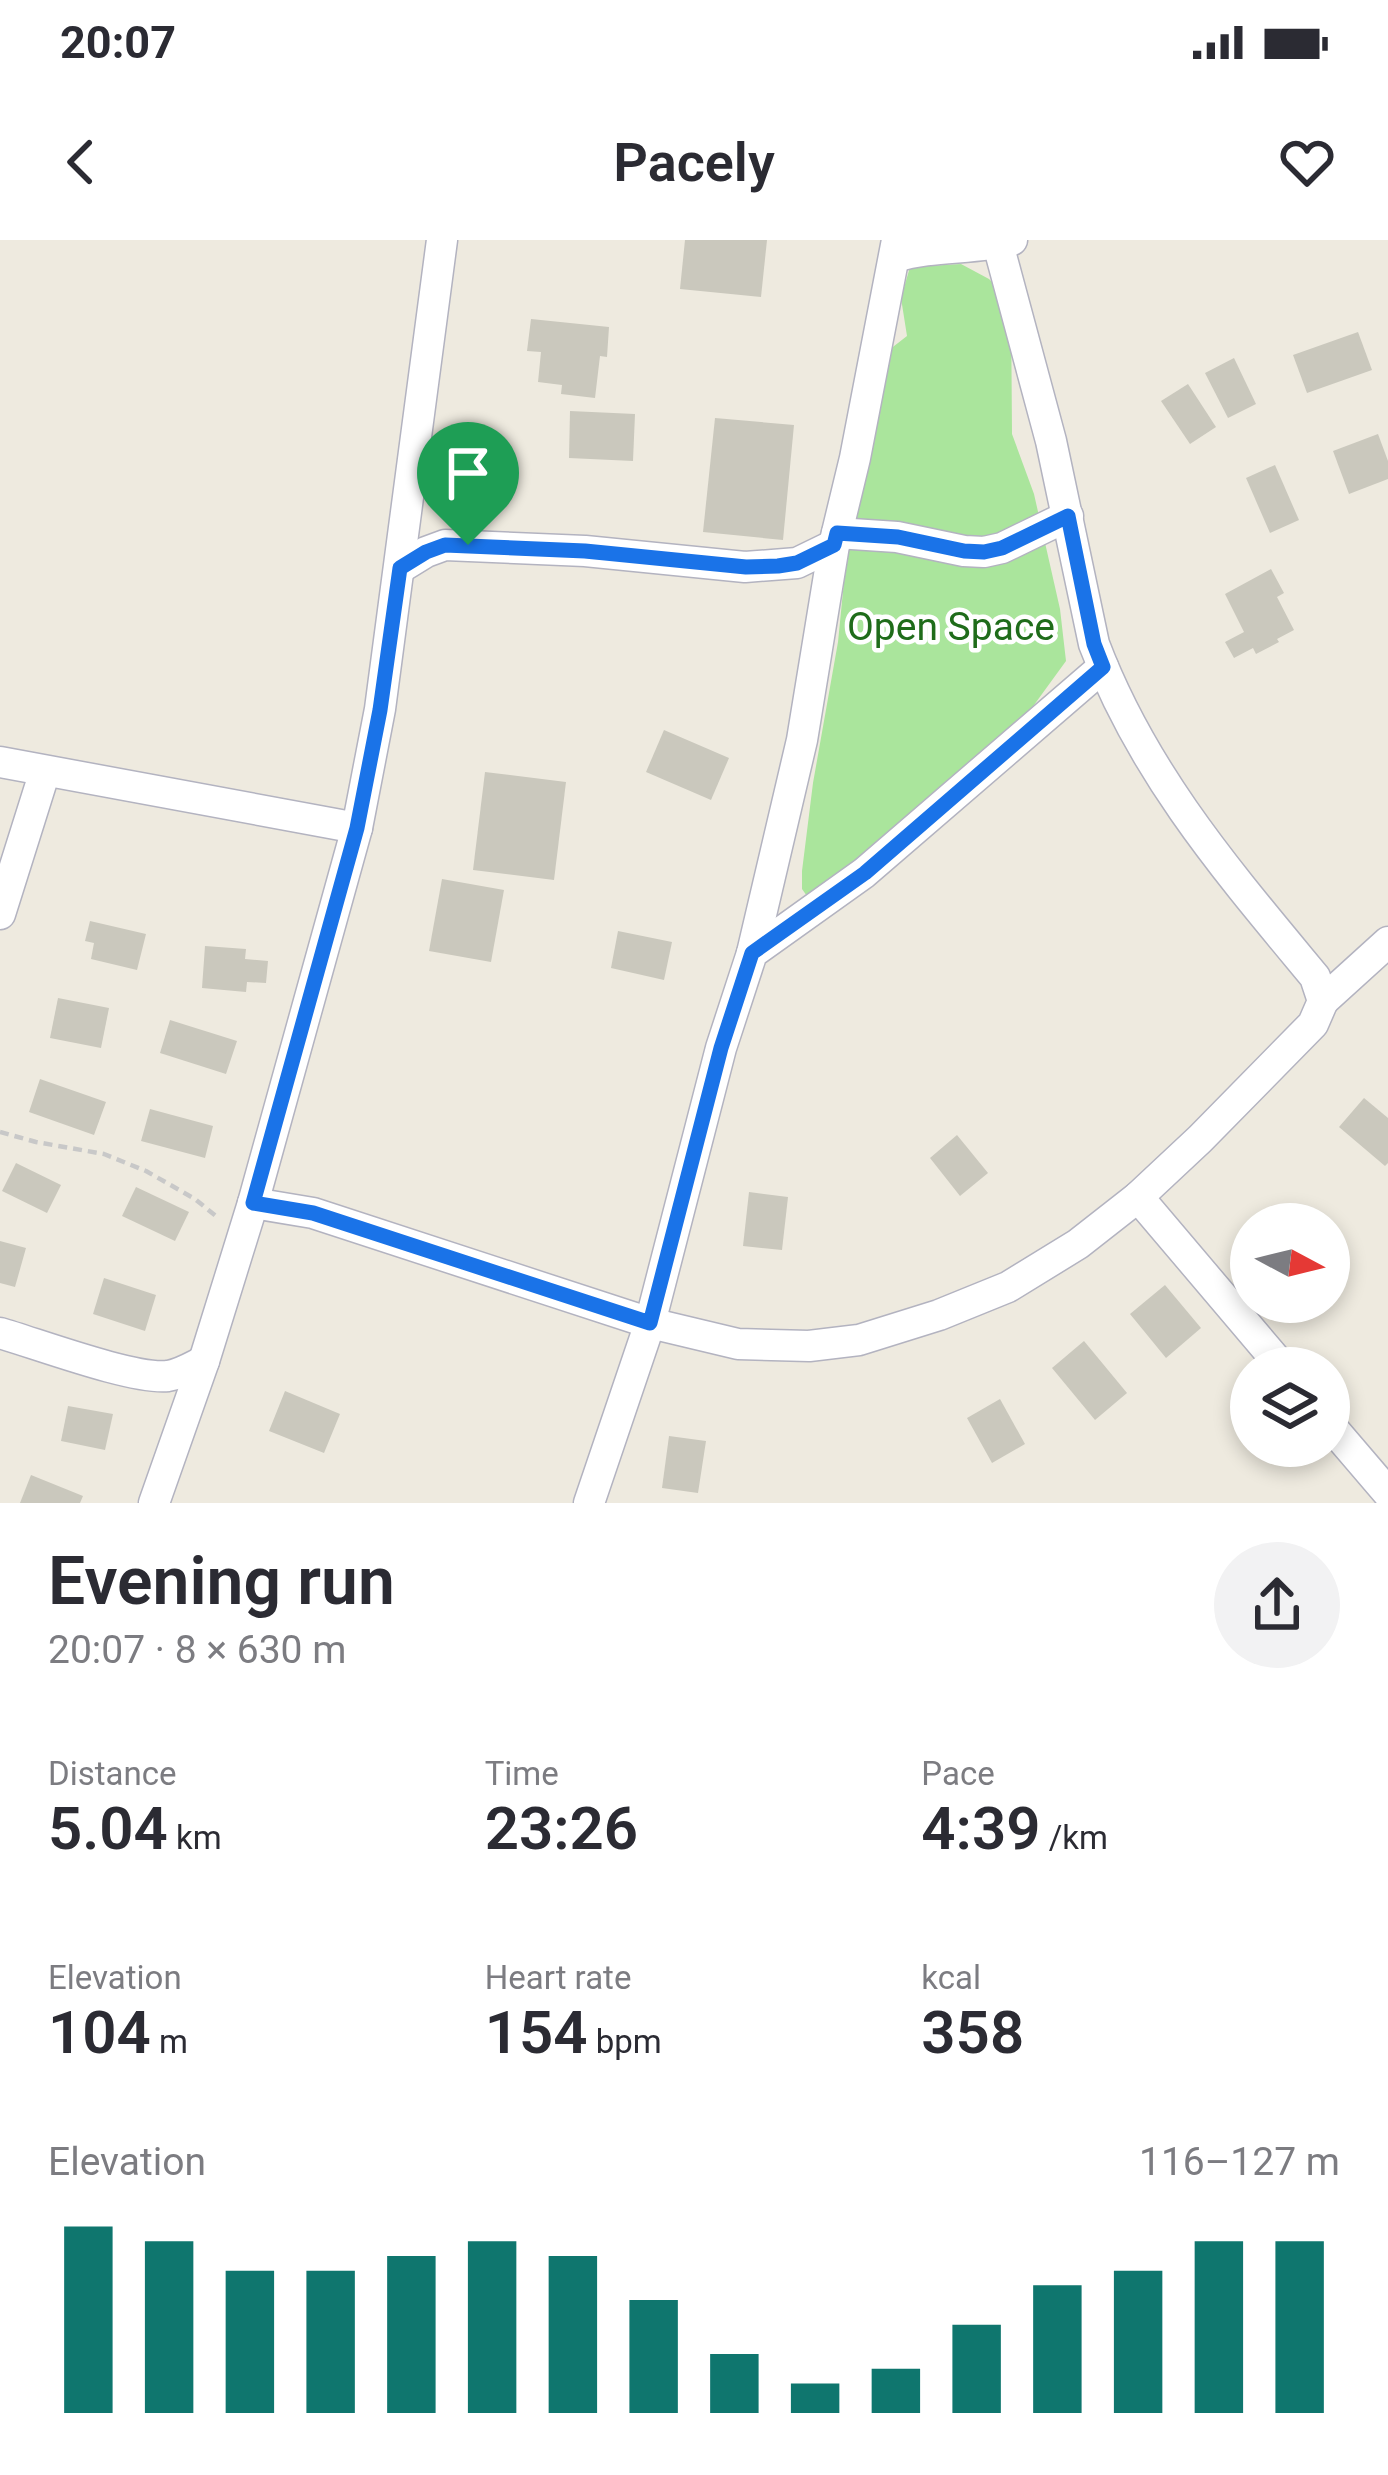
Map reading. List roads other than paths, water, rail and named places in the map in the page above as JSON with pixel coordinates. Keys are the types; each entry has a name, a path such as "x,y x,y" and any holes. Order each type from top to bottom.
{"street":[{"path":"154,1503 250,1212 357,828 380,710 442,240"},
{"path":"589,1503 650,1323 721,1048 752,953 802,740 836,539 896,248 1005,242 1094,644 1103,667 1180,810 1315,977 1324,1001"},
{"path":"400,568 445,545 585,551 746,567 797,563 836,539 898,537 984,552 1068,516"},
{"path":"752,953 865,873 1103,667"},
{"path":"0,762 357,828"},
{"path":"0,914 45,771"},
{"path":"250,1212 313,1213 650,1323 738,1344 809,1346 859,1340 1008,1287 1078,1244 1200,1139 1313,1024 1324,1001 1388,942"},
{"path":"1138,1197 1265,1347"},
{"path":"0,1333 132,1372 175,1375 204,1361"},
{"path":"1350,1449 1388,1493"}],"park label":[{"name":"Open Space","path":"951,627"}]}
